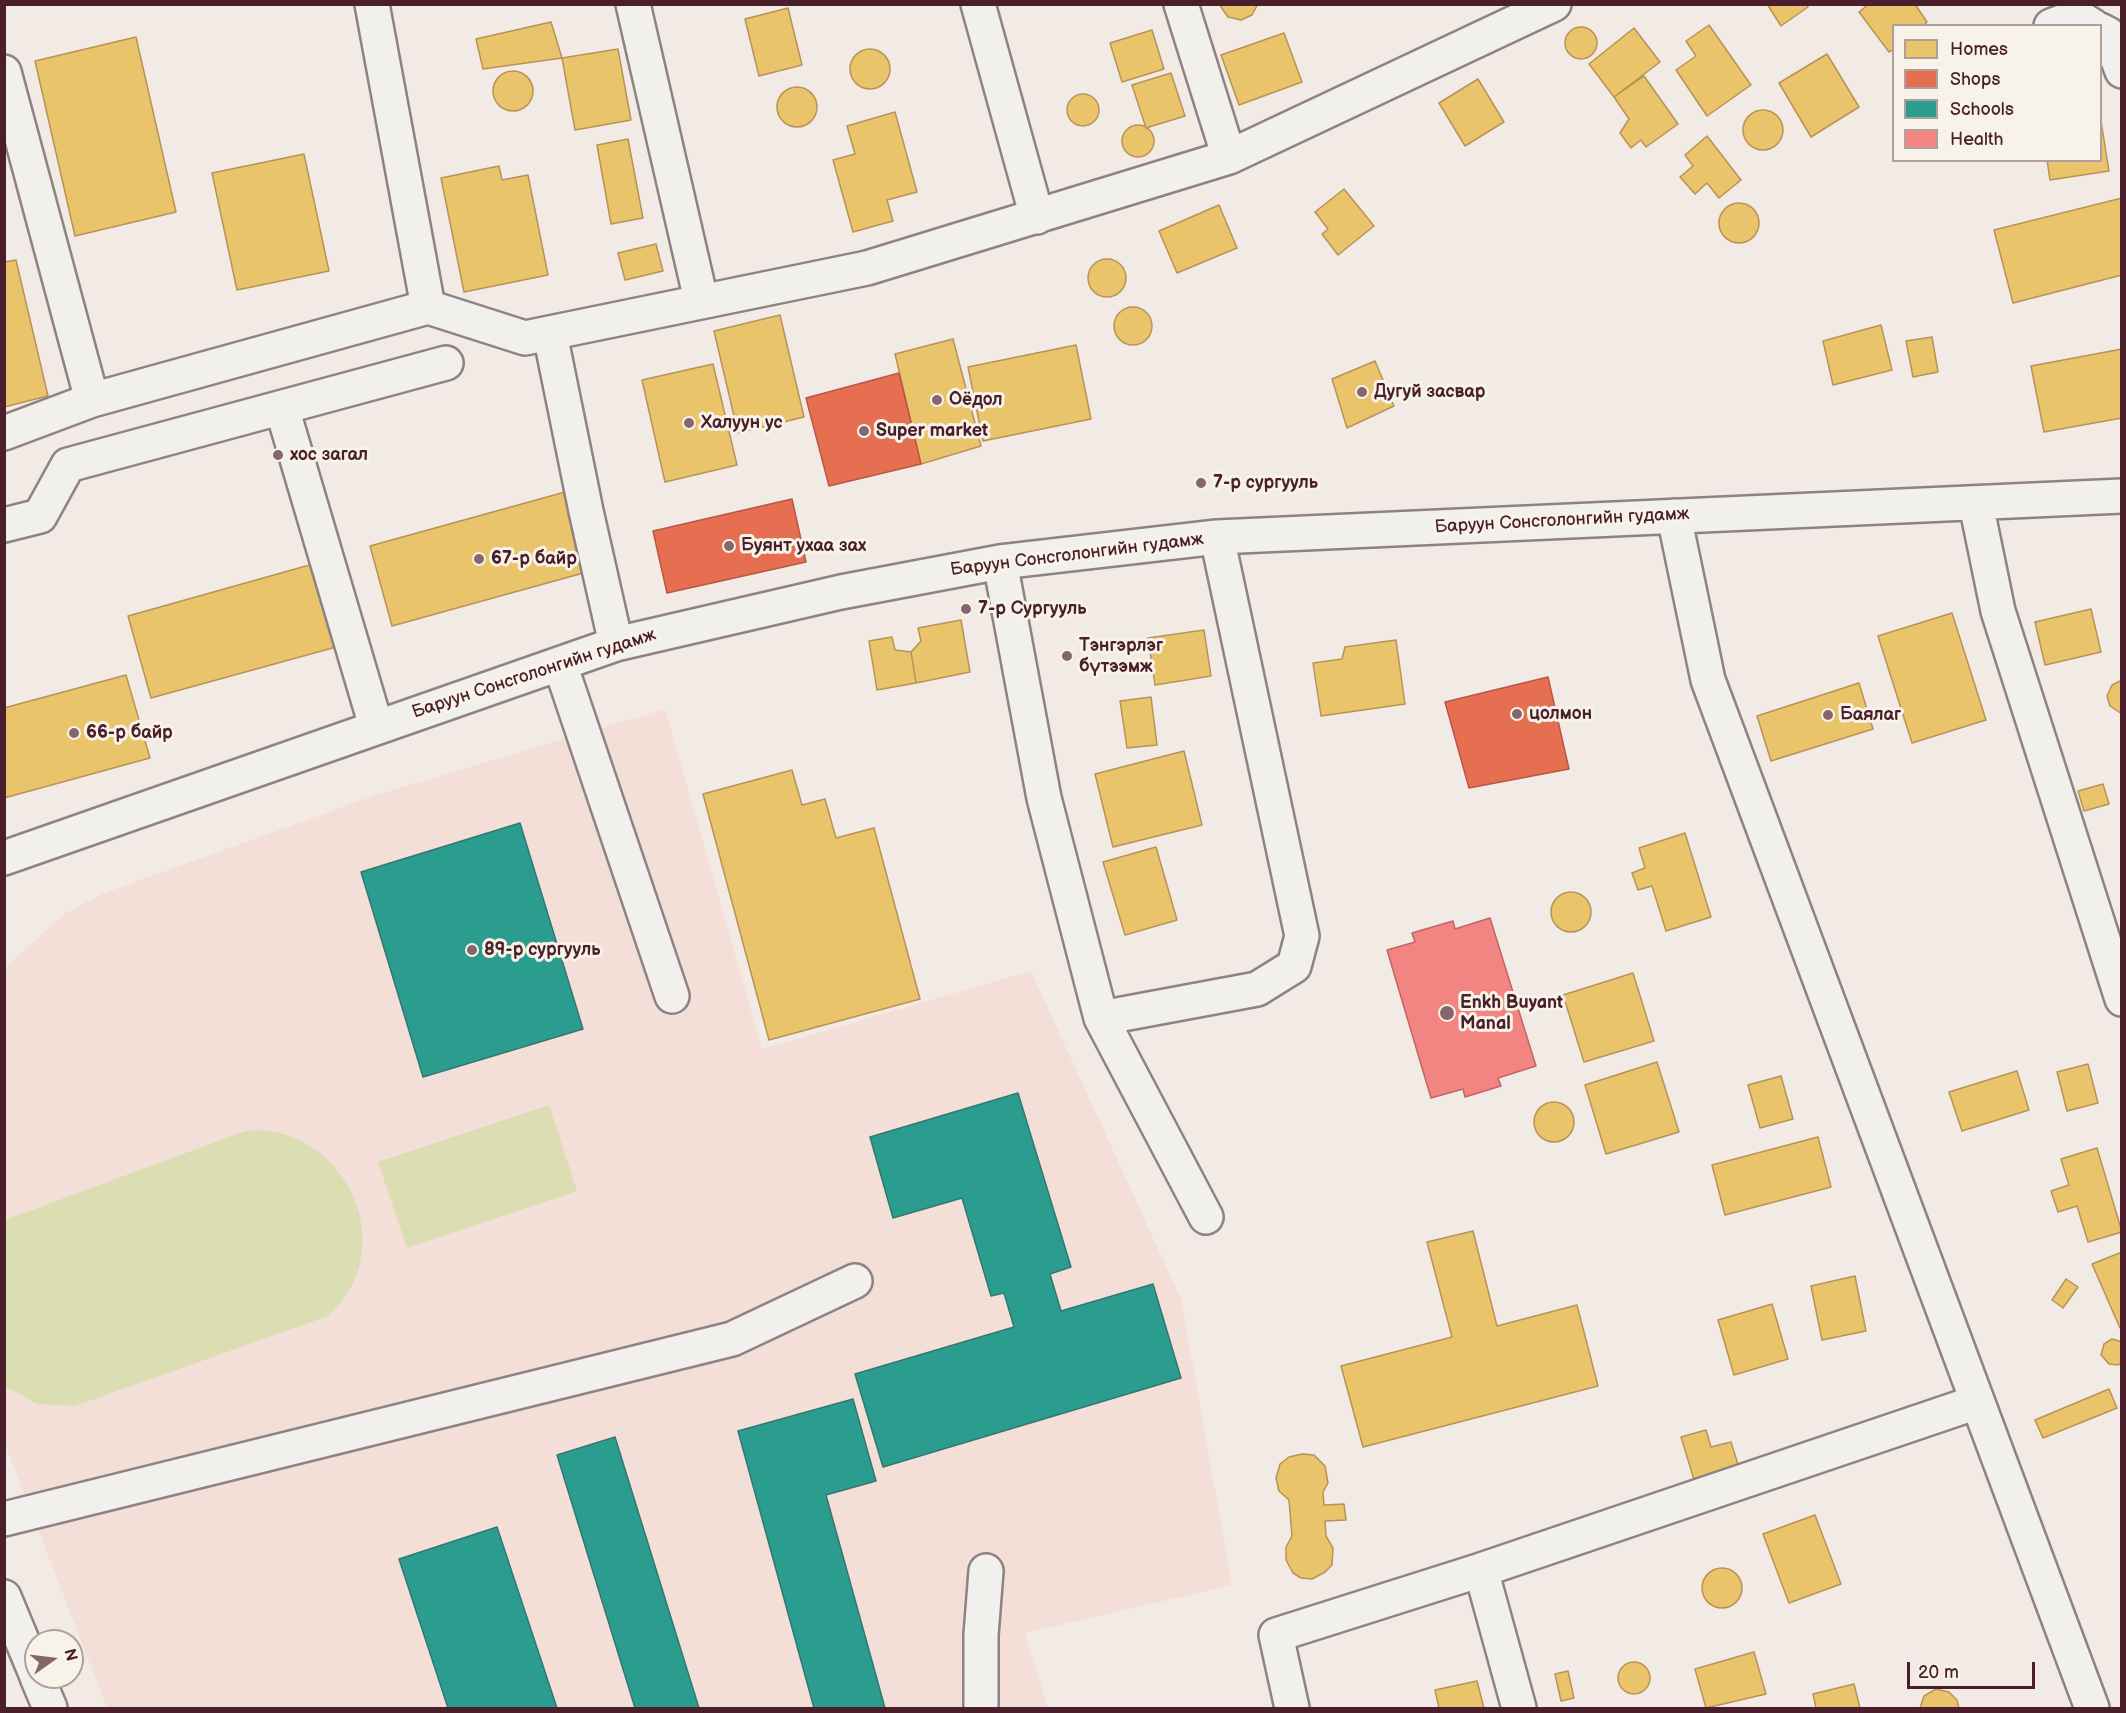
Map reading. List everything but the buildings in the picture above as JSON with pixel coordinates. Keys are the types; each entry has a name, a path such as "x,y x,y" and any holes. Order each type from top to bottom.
{"street":[{"path":"372,4 428,307"},
{"path":"633,4 701,300"},
{"path":"978,4 1037,217"},
{"path":"1181,4 1229,157"},
{"path":"4,433 92,399 428,307 525,338 701,300 867,268 1229,157 1554,4"},
{"path":"2056,24 2077,16 2090,24"},
{"path":"2102,31 2108,34 2121,71"},
{"path":"4,72 92,399"},
{"path":"550,334 586,512 616,644"},
{"path":"4,525 40,516 68,465 446,363"},
{"path":"282,408 376,726"},
{"name":"Баруун Сонсголонгийн гудамж","path":"4,858 376,726 616,644 841,592 1000,562 1217,537 2121,496"},
{"path":"1976,504 1998,612 2121,999"},
{"path":"1674,516 1708,680 2092,1708"},
{"path":"1101,1018 1257,989 1294,966 1302,936 1217,537"},
{"path":"1000,562 1044,798 1101,1018 1206,1216"},
{"path":"560,664 672,996"},
{"path":"4,1519 732,1339 855,1281"},
{"path":"1292,1708 1276,1635 1481,1570 1977,1402"},
{"path":"1481,1570 1519,1708"},
{"path":"981,1708 981,1635 986,1571"},
{"path":"4,1597 24,1645"},
{"path":"42,1689 50,1708"}],"shaded area":[{"path":"665,709 762,1049 1031,971 1181,1299 1232,1585 1025,1633 1048,1708 107,1708 84,1648 84,1629 76,1629 5,1444 5,968 64,914 102,894 376,795"}],"green space":[{"path":"549,1105 577,1191 407,1248 378,1162"},
{"path":"260,1130 292,1137 320,1153 341,1175 356,1202 362,1231 361,1261 350,1290 328,1316 75,1406 37,1404 5,1386 5,1220 245,1131"}],"place":[{"name":"Дугуй засвар","path":"1362,392"},
{"name":"Оёдол","path":"937,400"},
{"name":"Халуун ус","path":"689,423"},
{"name":"Super market","path":"864,431"},
{"name":"хос загал","path":"278,455"},
{"name":"7-р сургууль","path":"1201,483"},
{"name":"Буянт ухаа зах","path":"729,546"},
{"name":"67-р байр","path":"479,559"},
{"name":"7-р Сургууль","path":"966,609"},
{"name":"Тэнгэрлэг бүтээмж","path":"1067,656"},
{"name":"цолмон","path":"1517,714"},
{"name":"Баялаг","path":"1828,715"},
{"name":"66-р байр","path":"74,733"},
{"name":"89-р сургууль","path":"472,950"},
{"name":"Enkh Buyant Manal","path":"1447,1013"}]}
